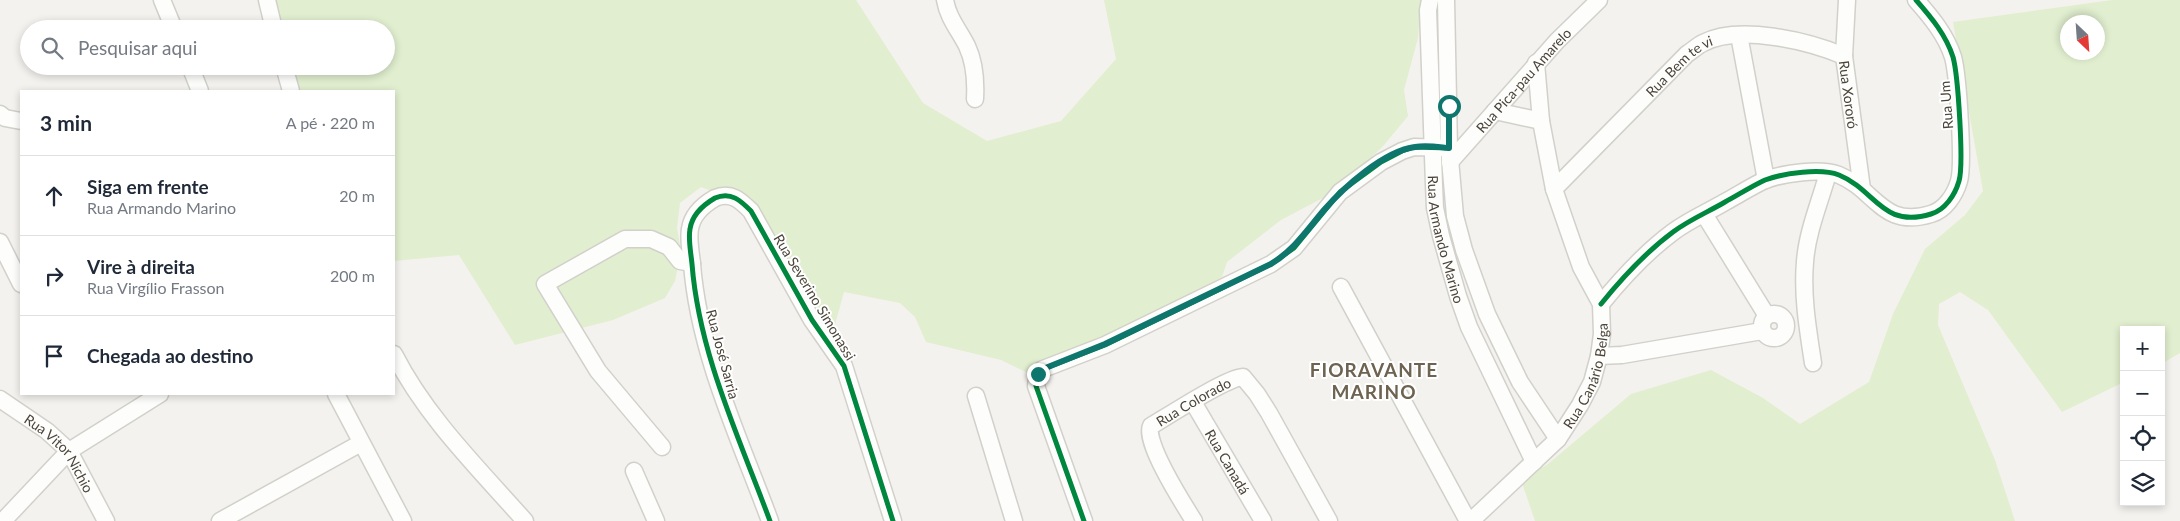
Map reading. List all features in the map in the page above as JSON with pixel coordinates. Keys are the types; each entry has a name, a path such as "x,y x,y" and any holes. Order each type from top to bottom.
{"street":[{"path":"162,0 170,20"},
{"path":"267,0 272,20"},
{"path":"945,0 951,19 971,55 976,86 976,100"},
{"name":"Rua Pica-pau Amarelo","path":"1450,155 1495,111 1536,63 1599,0"},
{"name":"Rua Xororó","path":"1848,0 1844,56 1862,189"},
{"name":"Rua Um","path":"1916,0 1930,15 1946,40 1953,58 1957,81 1961,167 1960,180 1951,198"},
{"path":"1429,5 1448,2"},
{"name":"Rua Armando Marino","path":"1448,2 1450,155 1455,216 1464,250 1487,314 1520,382 1558,439"},
{"name":"Rua Armando Marino","path":"1429,5 1435,208 1458,296 1469,327 1534,462"},
{"path":"1739,35 1766,180"},
{"name":"Rua Bem te vi","path":"1554,189 1687,54 1704,42 1739,35 1769,36 1808,44 1844,56"},
{"path":"1536,63 1541,121 1554,189 1581,267 1601,304"},
{"path":"194,75 200,90"},
{"path":"287,75 291,90"},
{"path":"1495,111 1541,121"},
{"path":"0,114 5,118 20,121"},
{"path":"1084,521 1036,386 1038,374 1043,369 1105,344 1271,264 1294,248 1340,192 1363,174 1402,151 1414,147 1432,147 1450,155"},
{"name":"Rua Canário Belga","path":"1470,521 1558,439 1592,382 1599,356 1602,334 1601,304 1637,264 1673,232 1766,180 1800,172 1828,173 1851,180 1886,212 1900,216 1921,217 1934,213 1944,207 1951,198"},
{"path":"1813,362 1807,322 1805,261 1809,236 1828,173"},
{"name":"Rua Severino Simonassi","path":"717,198 733,196 739,199 751,211 812,320 844,366 893,521"},
{"name":"Rua José Sarria","path":"717,198 698,211 692,221 690,231 696,296 722,399 770,521"},
{"path":"1704,214 1764,323"},
{"path":"662,447 598,372 545,284 625,239 651,239 669,247 680,261 692,263"},
{"path":"0,242 20,282"},
{"path":"1341,287 1470,521"},
{"path":"1599,356 1622,355 1764,323 1779,314 1786,325 1807,322"},
{"path":"395,356 414,390 468,458 525,521"},
{"name":"Rua Colorado","path":"1194,521 1164,469 1149,439 1148,431 1151,426 1234,378 1243,377 1269,413 1330,521"},
{"path":"3,521 69,452 102,429 158,395"},
{"path":"337,395 403,521"},
{"path":"976,396 1014,521"},
{"name":"Rua Vitor Nichio","path":"0,399 47,431 69,452 106,521"},
{"name":"Rua Canadá","path":"1192,402 1263,521"},
{"path":"220,521 361,443"},
{"path":"634,471 656,521"}],"green space":[{"path":"276,0 856,0 923,103 987,141 1061,121 1116,59 1104,0 1421,0 1418,38 1404,90 1408,116 1384,145 1338,190 1281,220 1227,262 1222,277 1038,378 1001,360 926,342 915,317 900,303 844,292 834,328 803,317 757,224 730,198 701,187 680,203 677,228 681,252 675,281 665,298 613,320 515,345 459,255 395,261 395,90 300,90 295,75 395,75 395,20 281,20"},
{"path":"2112,0 2180,0 2180,353 2165,362 2165,326 2120,326 2120,384 2062,412 1988,310 1960,292 1939,304 1938,325 1995,460 2015,521 1535,521 1521,480 1548,464 1631,394 1711,370 1763,398 1800,424 1869,382 1893,314 1925,249 1965,215 1983,191 1953,22"}],"cycle path":[{"path":"1601,304 1635,266 1673,232 1755,185 1773,177 1792,173 1831,173 1852,182 1880,206 1901,216 1914,217 1931,214 1941,209 1955,192 1959,181 1961,157 1957,82 1950,49 1942,34 1916,0"},
{"path":"1084,521 1036,386 1038,373 1043,369 1105,345 1271,264 1294,248 1340,192 1381,162 1414,147 1449,148"},
{"path":"770,521 722,395 703,330 696,297 689,242 691,224 702,207 721,196 731,196 751,211 812,320 844,366 893,521"}],"district":[{"name":"FIORAVANTE MARINO","path":"1374,380"}],"route":[{"path":"1038,374 1043,369 1105,344 1284,256 1294,248 1340,192 1390,156 1414,147 1449,148 1449,106"}]}
